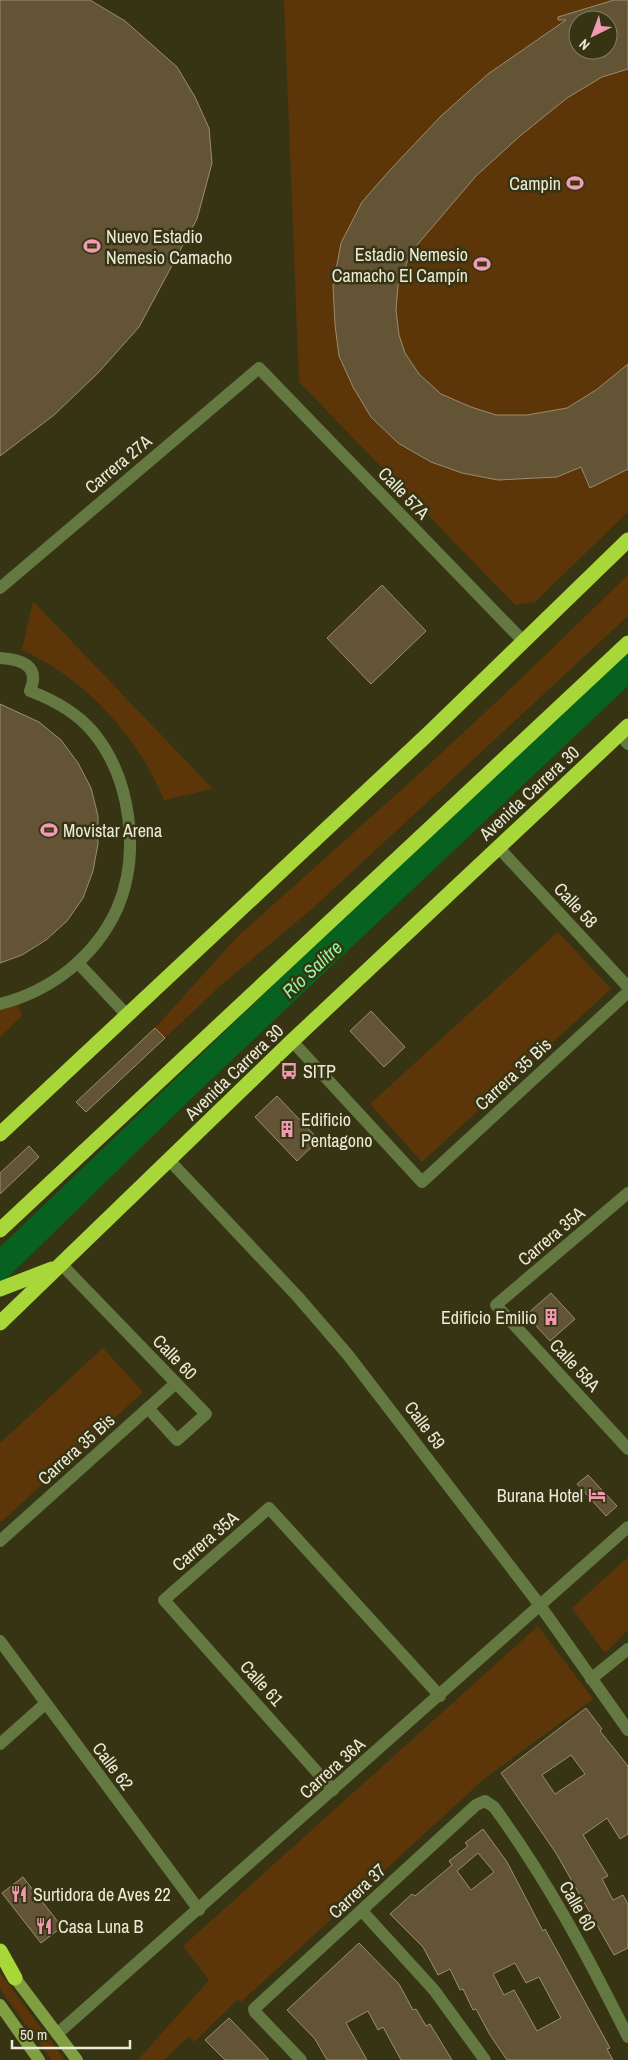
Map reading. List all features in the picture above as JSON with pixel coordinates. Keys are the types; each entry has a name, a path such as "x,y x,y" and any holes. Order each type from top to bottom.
{"highway":[{"path":"0,1134 428,734 628,540"},
{"path":"0,1230 628,643"},
{"name":"Avenida Carrera 30","path":"0,1323 170,1161 292,1041 498,847 625,734"},
{"path":"0,1289 62,1265"},
{"path":"0,1951 15,1978"}],"main road":[{"path":"0,1958 77,2060"},
{"path":"0,2005 39,2060"}],"street":[{"name":"Carrera 27A","path":"0,588 259,368"},
{"name":"Calle 57A","path":"259,368 524,642"},
{"path":"0,658 24,662 32,672 33,680 30,691 64,706 93,732 110,758 127,811 130,856 126,882 116,909 104,930 78,963 39,991 0,1004"},
{"name":"Calle 58","path":"498,847 628,986"},
{"path":"78,963 127,1015"},
{"name":"Carrera 35 Bis","path":"292,1041 422,1182 628,992"},
{"name":"Calle 59","path":"170,1161 298,1297 348,1355 540,1604 628,1730"},
{"name":"Carrera 35A","path":"496,1306 626,1199"},
{"name":"Calle 60","path":"62,1265 206,1414 177,1440 148,1408"},
{"name":"Calle 58A","path":"496,1306 628,1449"},
{"name":"Carrera 35 Bis","path":"0,1541 176,1382"},
{"name":"Carrera 35A","path":"164,1600 269,1508 440,1696"},
{"name":"Carrera 36A","path":"57,2034 199,1910 628,1527"},
{"name":"Calle 61","path":"164,1600 333,1790"},
{"name":"Calle 62","path":"0,1641 199,1910"},
{"path":"592,1680 628,1649"},
{"path":"0,1744 45,1704"},
{"name":"Calle 60","path":"486,1801 500,1815 538,1871 596,1972 628,2037"},
{"name":"Carrera 37","path":"300,2060 254,2009 362,1912 476,1805 486,1801"},
{"path":"362,1912 434,1990 485,2060"}],"shaded area":[{"name":"Estadio Nemesio Camacho El Campín","path":"284,0 628,0 628,512 535,602 515,605 299,382"},
{"path":"628,575 628,616 313,908 219,987 165,1038 155,1028 238,936 419,774"},
{"path":"33,601 213,789 164,800 153,776 139,753 107,712 88,693 67,677 45,662 22,650"},
{"path":"558,932 611,989 422,1162 370,1104"},
{"path":"15,995 22,1016 0,1037 0,1001"},
{"path":"103,1348 143,1392 0,1523 0,1443"},
{"path":"628,1557 628,1630 605,1653 572,1608"},
{"path":"538,1626 593,1699 484,1779 241,2002 238,1999 194,2042 189,2036 164,2060 138,2060 209,1980 183,1946"},
{"path":"0,1973 65,2060 52,2060 0,1989"}],"water":[{"name":"Río Salitre","path":"628,645 628,686 196,1094 0,1285 0,1247"}],"building":[{"name":"Nuevo Estadio Nemesio Camacho","path":"0,0 90,0 125,21 177,67 195,97 209,128 212,163 197,219 139,327 98,373 54,415 0,456"},
{"path":"614,0 628,0 628,69 602,77 567,98 520,136 476,176 411,252 398,286 396,310 399,335 405,353 419,374 441,394 496,415 527,415 567,408 596,390 628,364 628,469 590,488 581,467 557,477 498,480 462,473 431,462 398,443 371,417 353,387 339,356 335,325 333,286 341,243 362,202 441,116 488,74 566,20 558,20 558,17 568,14 568,60 618,60 618,10 581,10"},
{"path":"382,585 426,631 371,684 327,638"},
{"name":"Movistar Arena","path":"0,704 39,722 61,740 78,763 91,788 98,816 98,844 93,871 83,898 67,921 46,940 22,955 0,963"},
{"path":"371,1011 405,1047 384,1067 350,1031"},
{"path":"155,1028 165,1038 86,1112 76,1102"},
{"name":"Edificio Pentagono","path":"277,1096 319,1140 297,1161 255,1117"},
{"path":"29,1146 39,1157 0,1194 0,1173"},
{"name":"Edificio Emilio","path":"551,1293 575,1319 550,1341 526,1315"},
{"name":"Burana Hotel","path":"588,1475 617,1506 606,1516 577,1484"},
{"path":"586,1708 602,1729 600,1731 628,1766 628,1834 620,1839 607,1818 583,1835 608,1876 602,1879 613,1900 623,1895 628,1904 628,1948 614,1955 556,1853 501,1773","holes":["571,1755 585,1774 555,1794 542,1775"]},
{"path":"483,1829 507,1862 543,1931 545,1929 610,2048 607,2049 613,2060 507,2060 490,2035 476,2009 473,2010 463,1989 460,1990 450,1969 438,1975 423,1947 390,1914 412,1894 415,1896 452,1865 449,1861 468,1846 465,1843","holes":["478,1853 494,1872 471,1890 457,1871","515,1963 526,1983 539,1977 561,2018 537,2031 514,1990 504,1995 493,1974"]},
{"path":"23,1877 62,1927 41,1943 2,1893"},
{"path":"359,1943 399,1984 413,2010 416,2009 426,2026 430,2024 452,2060 401,2060 383,2027 378,2030 368,2011 346,2023 367,2060 327,2060 315,2039 287,2010"},
{"path":"229,2018 269,2060 225,2060 205,2040"}],"place":[{"name":"Campin","path":"575,183"},
{"name":"Nuevo Estadio Nemesio Camacho","path":"92,246"},
{"name":"Estadio Nemesio Camacho El Campín","path":"482,264"},
{"name":"Movistar Arena","path":"49,830"},
{"name":"SITP","path":"289,1071"},
{"name":"Edificio Pentagono","path":"287,1129"},
{"name":"Edificio Emilio","path":"551,1317"},
{"name":"Burana Hotel","path":"597,1495"},
{"name":"Surtidora de Aves 22","path":"19,1894"},
{"name":"Casa Luna B","path":"44,1926"}]}
